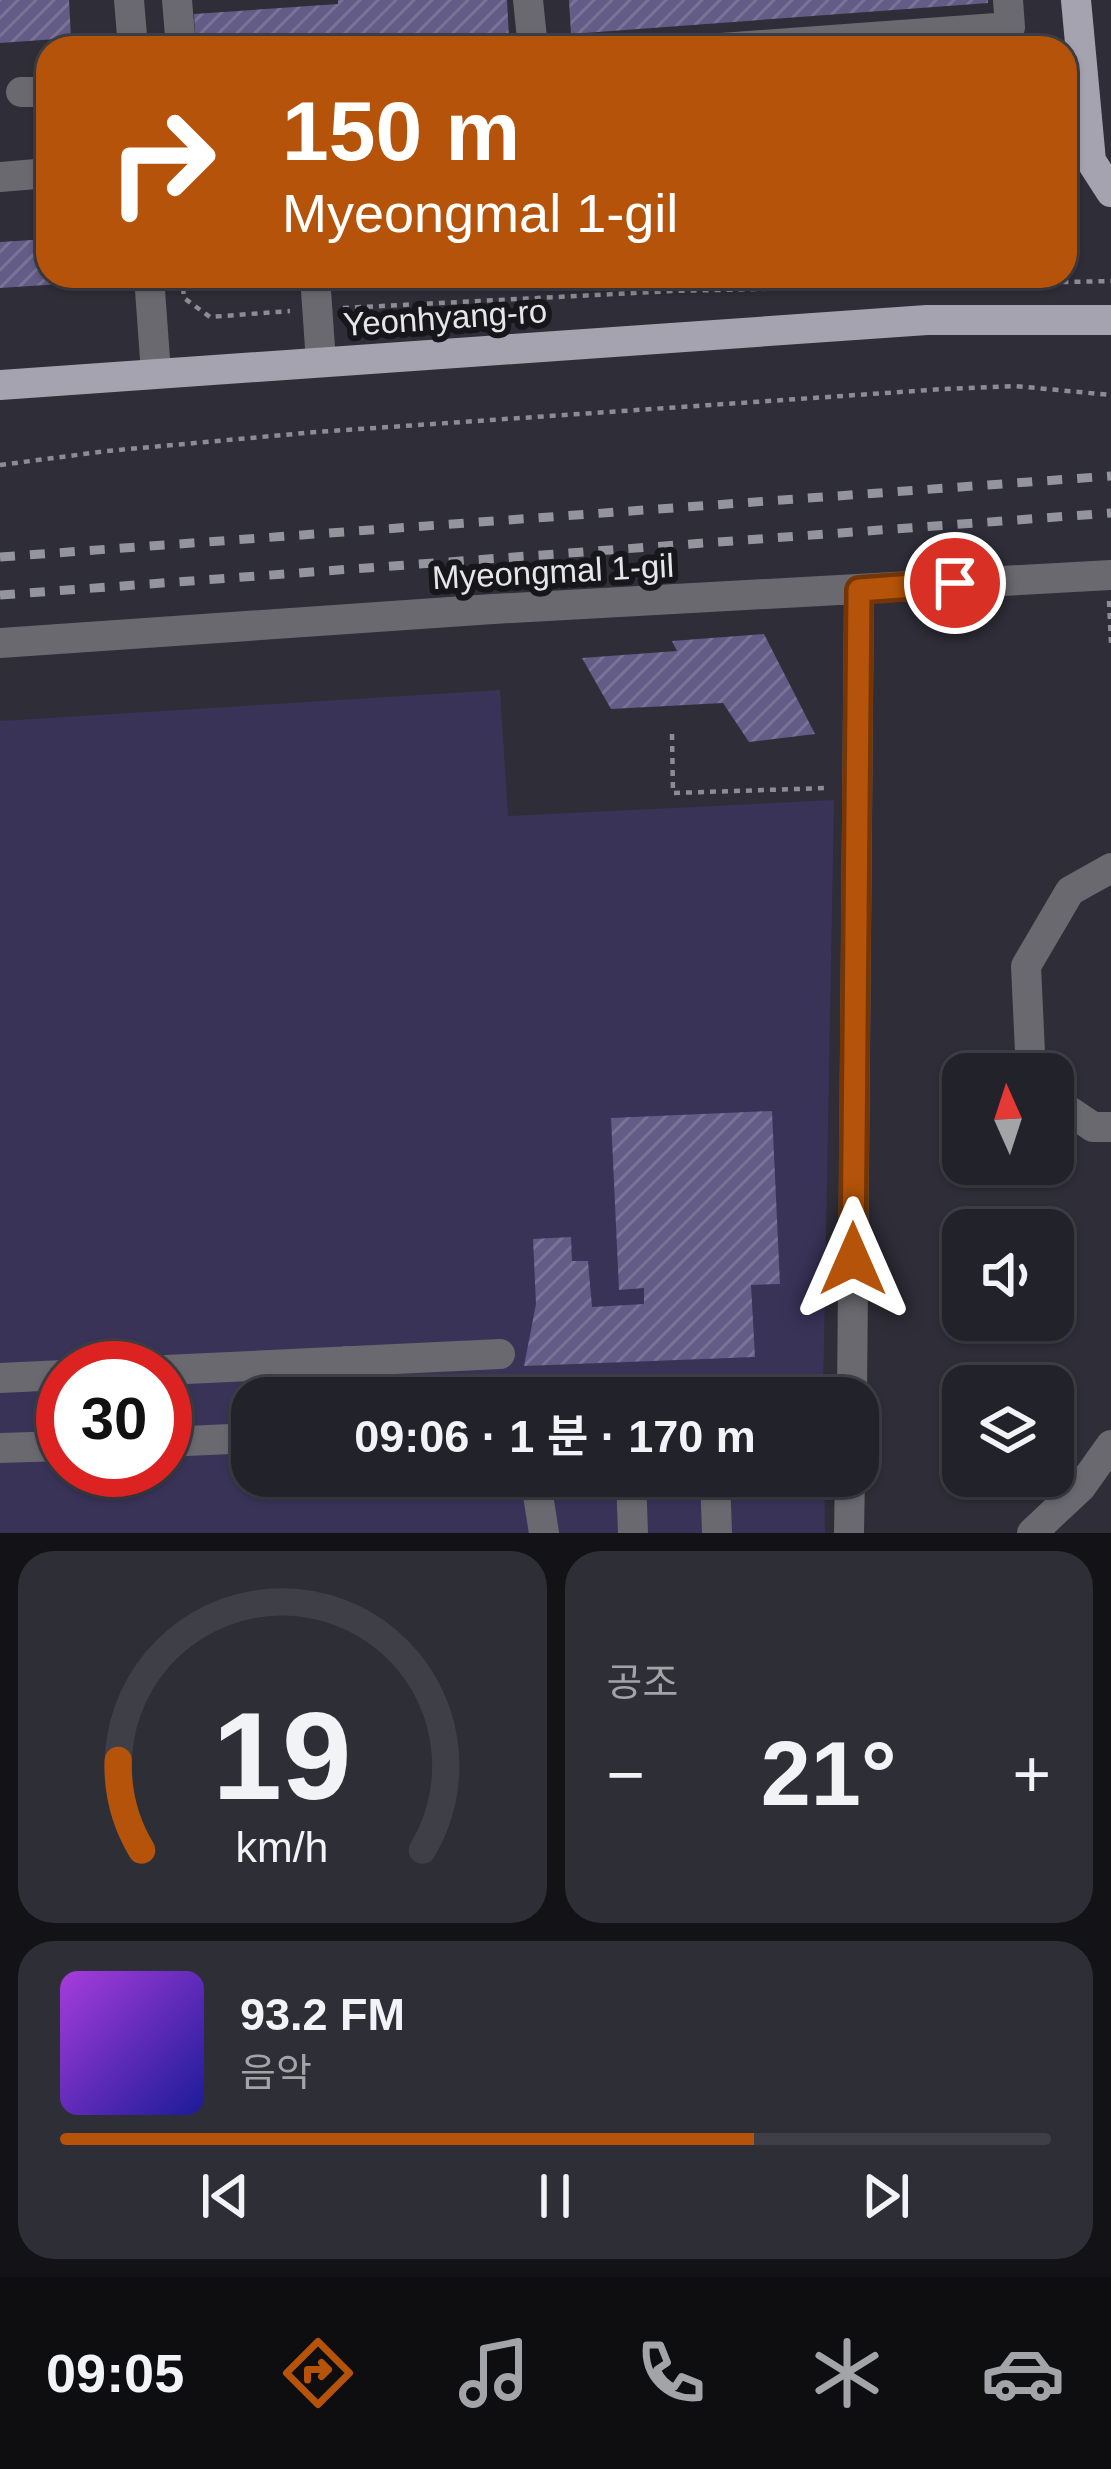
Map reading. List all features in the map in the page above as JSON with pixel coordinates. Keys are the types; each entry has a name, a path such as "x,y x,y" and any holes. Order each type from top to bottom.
{"main road":[{"path":"1076,0 1091,160 1111,192"},
{"name":"Yeonhyang-ro","path":"0,385 927,320 1111,320"}],"street":[{"path":"129,0 132,36"},
{"path":"177,0 180,36"},
{"path":"528,0 532,36"},
{"path":"886,36 1010,27 1008,0"},
{"path":"0,177 36,174"},
{"path":"150,288 156,373"},
{"path":"316,288 321,362"},
{"name":"Myeongmal 1-gil","path":"0,643 493,609 1110,575"},
{"path":"851,1377 859,590"},
{"path":"1030,1053 1026,966 1070,891 1111,868"},
{"path":"1074,1113 1094,1126 1111,1127"},
{"path":"192,1369 500,1354"},
{"path":"346,1361 347,1377"},
{"path":"0,1378 36,1376"},
{"path":"192,1441 231,1439"},
{"path":"1032,1533 1081,1487 1111,1445"},
{"path":"0,1448 36,1447"},
{"path":"538,1497 544,1533"},
{"path":"632,1497 633,1533"},
{"path":"716,1497 717,1533"},
{"path":"849,1533 850,1497"}],"path":[{"path":"1077,282 1111,281"},
{"path":"183,288 184,298 210,317 804,288"},
{"path":"0,465 316,432 944,389 1015,386 1111,395"},
{"path":"1110,575 1111,644"},
{"path":"672,734 674,793 856,787"}],"shaded area":[{"path":"500,690 508,816 834,800 823,1377 231,1377 231,1497 824,1497 825,1533 0,1533 0,721"}],"building":[{"path":"0,0 69,0 71,36 0,43"},
{"path":"338,0 507,0 509,36 195,36 194,14 338,4"},
{"path":"569,0 988,0 988,3 571,34"},
{"path":"36,240 36,286 0,288 0,242"},
{"path":"764,634 815,734 749,742 723,703 611,709 582,658 677,651 672,641"},
{"path":"772,1111 780,1284 751,1285 755,1357 524,1366 536,1304 533,1239 571,1237 572,1261 588,1261 592,1307 644,1304 644,1288 619,1290 611,1118"}],"railway":[{"path":"0,557 1111,476"},
{"path":"0,595 1111,513"}],"route":[{"path":"853,1259 859,590 955,583"}]}
